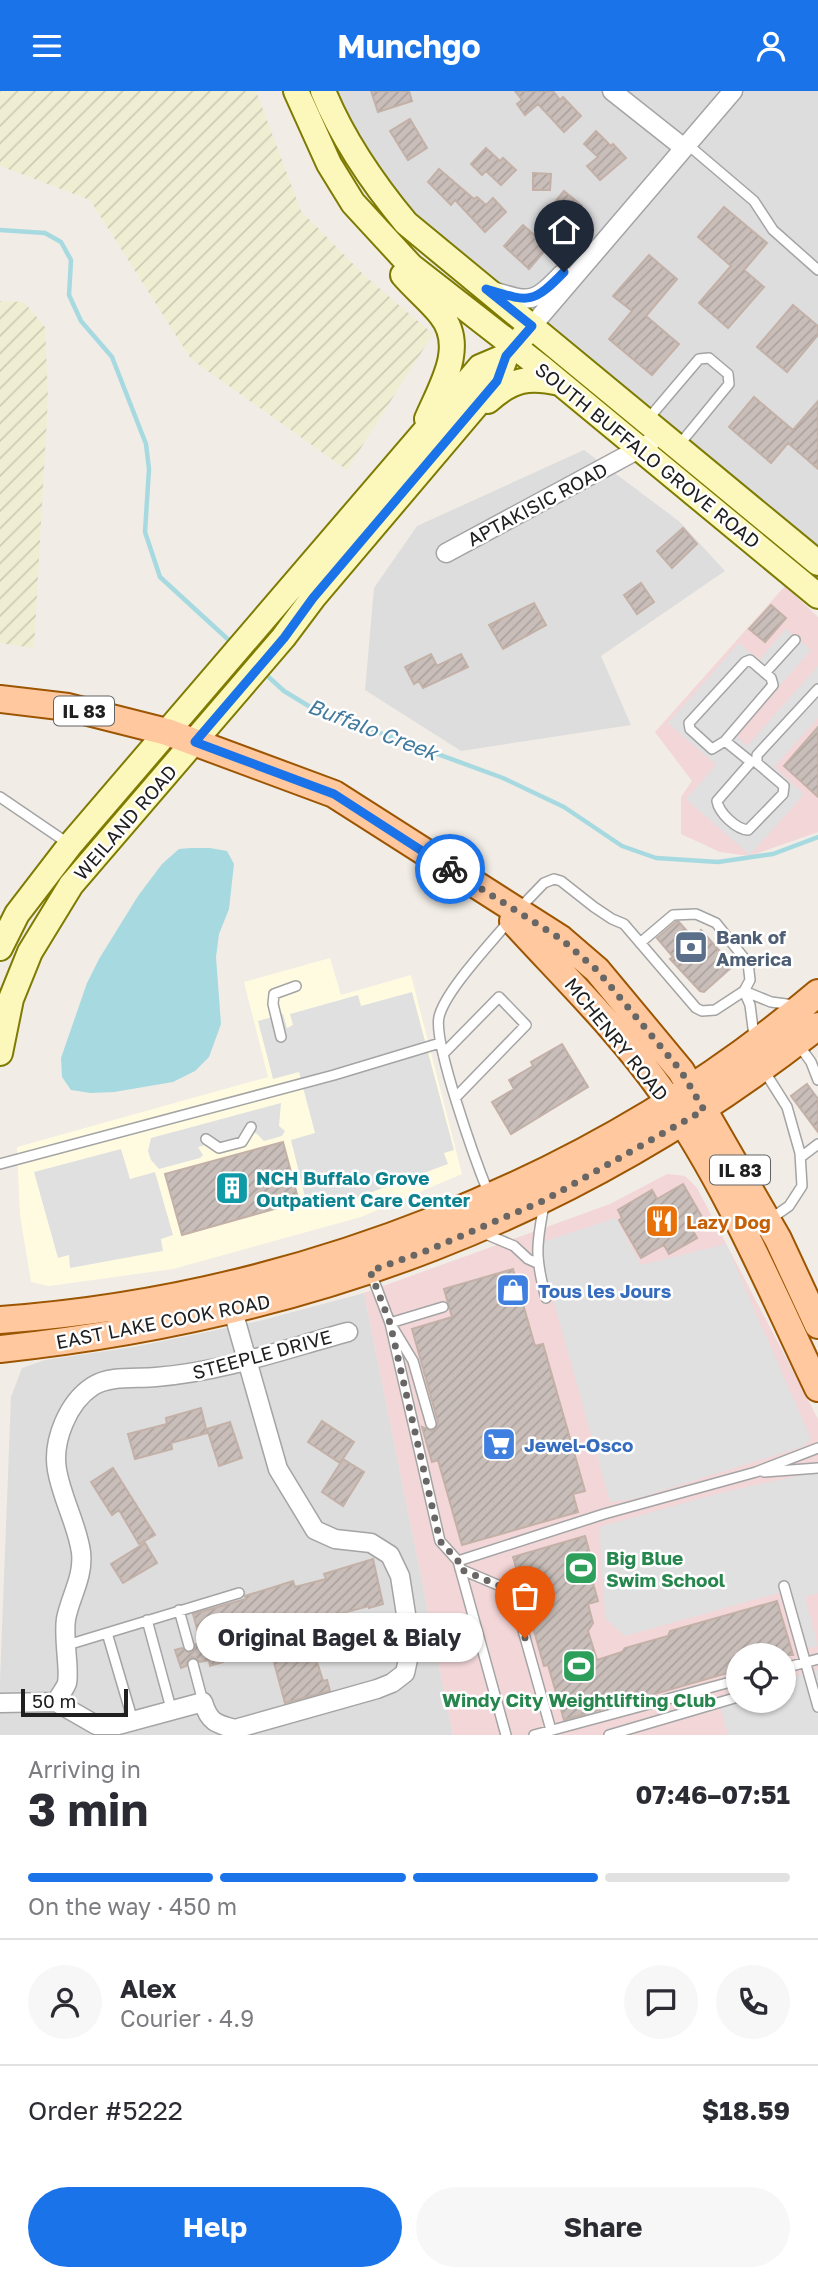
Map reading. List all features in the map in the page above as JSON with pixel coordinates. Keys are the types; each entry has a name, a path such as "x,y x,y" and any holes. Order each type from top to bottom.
{"main road":[{"name":"SOUTH BUFFALO GROVE ROAD","path":"296,91 329,164 355,205 411,266 510,351 561,383 818,596"},
{"name":"SOUTH BUFFALO GROVE ROAD","path":"323,91 337,124 382,194 406,223 818,563"},
{"path":"355,205 386,253 415,290 442,316 451,333 452,352 448,368 426,419 388,475"},
{"path":"510,351 532,326"},
{"name":"WEILAND ROAD","path":"0,1053 11,999 30,953 71,885 117,828 284,638 313,598 497,381 510,351"},
{"name":"WEILAND ROAD","path":"0,948 17,914 70,845 480,367 510,351"},
{"path":"469,414 500,390 514,383 533,378 561,383"},
{"name":"MCHENRY ROAD","path":"0,699 68,707 167,732 334,794 489,894 514,915 561,939 597,970 681,1071 679,1093 768,1221 818,1325"},
{"name":"EAST LAKE COOK ROAD","path":"0,1349 141,1329 233,1311 370,1271 478,1230 545,1200 693,1116 763,1069 797,1042 813,1008"},
{"name":"EAST LAKE COOK ROAD","path":"0,1320 135,1303 224,1286 327,1258 410,1229 489,1197 565,1160 679,1093 813,1008"},
{"name":"MCHENRY ROAD","path":"693,1116 818,1388"}],"street":[{"path":"612,91 685,146"},
{"path":"532,326 733,91"},
{"path":"486,289 515,297 538,297 618,216 631,210"},
{"name":"APTAKISIC ROAD","path":"446,553 663,434"},
{"path":"0,1703 56,1702 96,1725 118,1725 203,1702 207,1715 218,1725 235,1729 393,1683 405,1673 411,1646 400,1576 390,1555 371,1543 335,1539 314,1529 278,1469 233,1311"},
{"name":"STEEPLE DRIVE","path":"56,1702 67,1682 64,1646 66,1618 78,1587 81,1556 75,1525 56,1468 61,1428 74,1405 94,1386 113,1379 179,1375 222,1368 348,1332"}],"lane":[{"path":"685,146 754,201 773,230 818,270"},
{"path":"709,358 728,374 729,384 663,434 699,359 709,358"},
{"path":"765,673 795,640"},
{"path":"750,660 771,678 773,685 725,741 712,749 690,729 689,723 745,662 750,660"},
{"path":"725,741 754,759 784,786 783,794 748,830 741,829 718,808 717,801 754,759 818,689"},
{"path":"0,797 70,845"},
{"path":"489,1197 440,1043 439,1017 451,993 514,915 544,883 554,879 561,881 612,919 624,924 640,943 696,1008 702,1011 715,1010 744,991 750,980 748,963 716,923 695,914 673,915 640,943"},
{"path":"281,1037 272,1004 274,994 296,986"},
{"path":"744,991 771,1002 813,1008"},
{"path":"744,991 753,1016 754,1043"},
{"path":"443,1054 499,997 526,1025 456,1097"},
{"path":"797,1042 811,1062 818,1080"},
{"path":"0,1164 334,1075 440,1043"},
{"path":"763,1069 787,1107 801,1157 802,1186 789,1206 768,1221"},
{"path":"206,1139 219,1148 242,1142 251,1127"},
{"path":"801,1157 818,1144"},
{"path":"545,1200 538,1237 537,1263 546,1298"},
{"path":"478,1230 514,1247 537,1263"},
{"path":"370,1271 390,1323 440,1541 459,1565 506,1735"},
{"path":"390,1323 443,1307"},
{"path":"390,1323 413,1361 431,1424"},
{"path":"459,1565 604,1514 756,1472 818,1448"},
{"path":"756,1472 818,1468"},
{"path":"459,1565 512,1591 551,1730"},
{"path":"784,1586 818,1707"},
{"path":"64,1646 239,1593"},
{"path":"179,1610 189,1646"},
{"path":"147,1620 172,1712"},
{"path":"107,1633 133,1721"},
{"path":"796,1665 818,1659"},
{"path":"193,1664 203,1702"},
{"path":"534,1735 726,1683"},
{"path":"609,1735 726,1701"}],"shaded area":[{"path":"0,91 256,91 301,211 365,276 433,334 347,470 191,359 90,200 0,166"},
{"path":"337,91 818,91 818,558 452,250 376,173"},
{"path":"0,301 24,302 45,327 48,398 34,648 0,643"},
{"path":"584,450 680,522 725,571 601,656 631,725 461,751 365,690 374,588 417,526"},
{"path":"785,586 818,617 818,832 750,856 720,852 681,834 681,797 692,781 655,732"},
{"path":"786,629 811,650 736,736 747,746 818,666 818,718 774,767 804,794 750,855 686,799 716,765 668,723 739,643 759,660"},
{"path":"330,958 341,995 411,975 462,1174 361,1217 173,1269 49,1286 31,1282 20,1215 17,1147 268,1077 244,982"},
{"path":"412,992 454,1150 444,1153 448,1164 326,1209 321,1197 306,1201 291,1140 315,1133 299,1072 273,1079 258,1021 283,1014 287,1028 293,1025 290,1014 358,995 361,1006"},
{"path":"281,1103 279,1126 285,1131 282,1136 264,1141 256,1133 198,1147 203,1155 200,1158 159,1169 151,1160 148,1151 151,1138"},
{"path":"121,1149 130,1179 155,1172 173,1235 161,1239 163,1251 70,1268 69,1255 58,1258 34,1172"},
{"path":"667,1174 685,1176 697,1188 818,1419 818,1735 453,1735 364,1293 610,1204"},
{"path":"616,1218 641,1265 726,1244 811,1439 802,1447 635,1499 610,1502 540,1253 542,1242"},
{"path":"364,1293 453,1735 0,1735 11,1397 22,1368 45,1360 134,1347 255,1322"},
{"path":"818,1471 818,1593 805,1597 818,1646 805,1649 789,1590 625,1636 605,1618 599,1527 716,1494"},
{"path":"818,1670 818,1735 728,1735 718,1698 726,1696 726,1713 796,1713 796,1676"}],"water":[{"path":"179,849 227,851 234,864 229,909 219,934 216,957 221,1024 209,1057 195,1071 173,1082 114,1092 71,1090 62,1077 61,1058 87,983 138,896 162,864"}],"building":[{"path":"371,91 409,91 412,101 378,112"},
{"path":"515,91 553,91 560,100 563,97 581,116 564,132 538,104 525,115 517,104 522,100"},
{"path":"410,119 427,148 408,160 390,131"},
{"path":"596,131 626,158 600,180 587,166 598,157 584,144"},
{"path":"486,148 500,161 503,158 516,170 501,185 486,171 482,175 471,164"},
{"path":"439,169 474,199 477,197 486,205 493,198 506,212 485,232 455,200 451,205 428,182"},
{"path":"533,173 551,174 550,190 533,190"},
{"path":"564,191 582,206 564,229 545,214"},
{"path":"724,207 767,243 744,270 764,287 728,328 699,303 731,266 698,237"},
{"path":"523,225 548,247 529,269 504,246"},
{"path":"649,255 677,279 646,316 679,344 652,375 609,339 632,311 613,296"},
{"path":"793,305 818,326 818,335 787,372 757,347"},
{"path":"754,397 793,430 818,401 818,469 788,443 771,463 729,427"},
{"path":"683,528 697,544 672,568 657,551"},
{"path":"641,583 654,602 637,614 624,595"},
{"path":"534,603 546,625 503,649 489,625"},
{"path":"771,605 786,618 765,642 749,629"},
{"path":"431,654 437,666 461,654 468,667 423,688 419,681 414,684 405,667"},
{"path":"818,727 818,797 784,766"},
{"name":"Bank of America","path":"676,922 693,938 701,930 733,966 704,992 670,959 673,957 657,938"},
{"path":"562,1044 588,1087 511,1134 492,1102 514,1089 509,1080 533,1066 531,1062"},
{"path":"807,1084 818,1099 818,1132 791,1096"},
{"name":"NCH Buffalo Grove Outpatient Care Center","path":"283,1142 299,1202 182,1235 165,1174"},
{"name":"Lazy Dog","path":"683,1184 705,1222 692,1229 697,1238 669,1254 664,1245 641,1258 619,1220 622,1218 618,1210 652,1190 657,1199"},
{"name":"Jewel-Osco","path":"513,1269 535,1346 543,1344 585,1491 573,1494 578,1512 462,1545 438,1460 432,1462 422,1427 432,1431 438,1422 412,1329 452,1317 444,1289"},
{"path":"201,1408 207,1433 171,1443 172,1449 135,1459 128,1434 167,1424 166,1418"},
{"path":"322,1421 354,1442 340,1463 308,1442"},
{"path":"230,1422 242,1458 219,1466 207,1429"},
{"path":"343,1459 364,1472 343,1506 322,1492"},
{"path":"113,1468 155,1535 139,1544 119,1510 112,1515 91,1482"},
{"path":"585,1536 596,1575 591,1576 598,1601 588,1604 593,1623 588,1631 597,1660 622,1652 625,1648 668,1636 670,1631 777,1601 789,1643 726,1643 726,1673 564,1720 548,1665 544,1666 513,1557"},
{"path":"145,1543 157,1563 123,1583 111,1564"},
{"path":"373,1559 383,1604 305,1623 323,1681 327,1680 330,1691 285,1703 269,1644 221,1658 223,1662 210,1666 209,1660 200,1662 191,1657 186,1666 181,1668 175,1650 182,1648 190,1653 196,1644 201,1643 193,1614 246,1599 245,1596 293,1581 295,1587 326,1579 324,1574"}],"waterway":[{"name":"Buffalo Creek","path":"0,230 45,233 61,242 71,260 69,295 81,321 112,357 146,444 149,469 145,532 160,577 233,644"},
{"name":"Buffalo Creek","path":"263,672 284,691 312,708 503,778 564,807 622,846 656,858 718,862 773,854 818,837"}],"way so far":[{"path":"450,869 561,939 597,970 681,1071 704,1110 545,1200 426,1251 370,1271 390,1323 440,1541 458,1561 460,1569 512,1591 525,1638"}],"place":[{"name":"Bank of America","path":"691,947"},
{"name":"NCH Buffalo Grove Outpatient Care Center","path":"232,1188"},
{"name":"Lazy Dog","path":"662,1221"},
{"name":"Tous les Jours","path":"513,1290"},
{"name":"Jewel-Osco","path":"499,1444"},
{"name":"Big Blue Swim School","path":"581,1568"},
{"name":"Original Bagel & Bialy","path":"525,1638"},
{"name":"Windy City Weightlifting Club","path":"579,1666"}],"route":[{"path":"450,869 334,794 195,742 497,381 506,356 532,326 486,289 533,299 546,291 564,272"}]}
